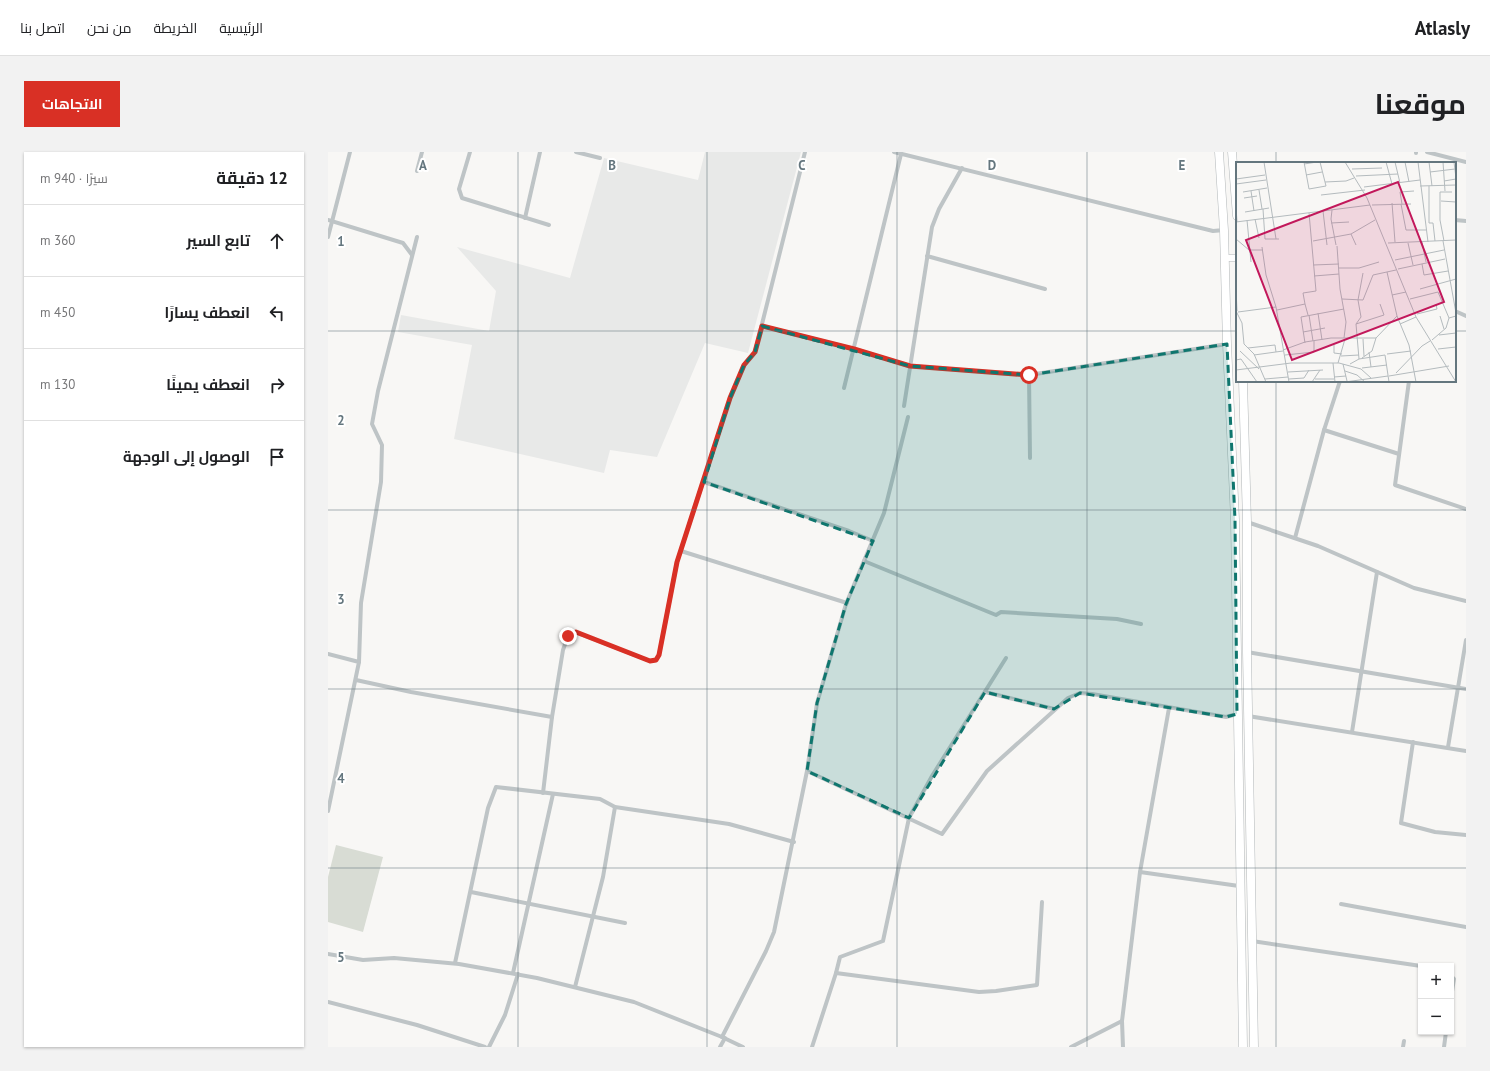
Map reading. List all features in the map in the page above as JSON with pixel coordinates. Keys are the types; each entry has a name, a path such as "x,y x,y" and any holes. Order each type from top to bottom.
{"highway":[{"path":"1219,152 1224,230 1227,344 1235,520 1239,886 1243,1047"},
{"path":"1232,152 1236,203"},
{"path":"1243,382 1247,522 1246,652 1254,1047"}],"main road":[{"path":"1225,258 1236,258"}],"street":[{"path":"328,237 330,221 350,152"},
{"path":"417,171 422,152"},
{"path":"470,152 459,189 462,198 549,226"},
{"path":"525,218 540,152"},
{"path":"576,152 600,158"},
{"path":"543,793 552,717 563,650 568,636 576,632 650,661 656,660 659,655 677,562 730,398 744,365 755,352 805,152"},
{"path":"894,152 1214,231 1224,230"},
{"path":"1427,152 1466,162"},
{"path":"844,388 901,154"},
{"path":"904,406 932,227 939,209 962,168"},
{"path":"1456,220 1466,221"},
{"path":"330,221 403,242 412,255"},
{"path":"328,811 359,662 361,603 381,482 382,445 372,424 378,391 417,237"},
{"path":"927,256 1045,289"},
{"path":"1456,312 1466,316"},
{"path":"762,326 854,349 910,366 1029,375 1227,344"},
{"path":"1029,375 1030,458"},
{"path":"1295,538 1324,430 1340,382"},
{"path":"1408,382 1395,485 1466,509"},
{"path":"720,1047 774,932 794,842 807,771 817,703 847,602 884,513 908,417"},
{"path":"1324,430 1399,454"},
{"path":"704,482 849,531 873,541"},
{"path":"1247,522 1318,546 1414,588 1466,601"},
{"path":"681,552 847,602"},
{"path":"864,562 996,615 1001,612 1102,618 1117,619 1141,624"},
{"path":"1352,732 1363,672 1377,572"},
{"path":"1448,747 1466,640"},
{"path":"1246,652 1466,690"},
{"path":"328,654 359,662"},
{"path":"812,1047 840,956 880,943 884,937 909,818 932,776 1006,658"},
{"path":"356,680 411,692 552,717"},
{"path":"985,692 1054,709"},
{"path":"807,771 942,834 987,771 1054,709 1068,698 1080,693 1226,717 1237,714"},
{"path":"1122,1047 1122,1021 1140,872 1169,708"},
{"path":"1248,716 1466,751"},
{"path":"1413,742 1401,823 1435,832 1466,835"},
{"path":"455,964 488,808 496,787 600,800 615,807 730,824 794,842"},
{"path":"489,1047 505,1015 553,794"},
{"path":"575,987 610,848 615,807"},
{"path":"1140,872 1239,886"},
{"path":"471,892 625,923"},
{"path":"836,973 979,992 996,991 1037,984 1042,902"},
{"path":"1341,904 1466,927"},
{"path":"1252,941 1418,966"},
{"path":"328,954 363,960 394,958 455,964 515,974 575,987 634,1002 743,1047"},
{"path":"328,1002 416,1025 485,1047"},
{"path":"1071,1047 1122,1021"},
{"path":"1444,1047 1446,1035"},
{"path":"1403,1047 1404,1041"}],"highlighted area":[{"path":"762,326 910,366 1029,375 1227,344 1235,520 1237,714 1226,717 1080,693 1054,709 985,692 909,818 807,771 817,703 846,604 873,541 704,482 730,398 744,365 755,352"}],"shaded area":[{"path":"705,152 801,152 748,353 705,343 657,457 610,450 604,473 454,439 472,345 398,332 401,315 489,331 496,291 457,247 570,278 604,158 698,180"},
{"path":"336,845 383,857 363,932 328,922 328,877"}],"route":[{"path":"568,636 576,632 650,661 656,660 659,655 677,562 730,398 744,365 755,352 762,326 854,349 910,366 1029,375"}]}
